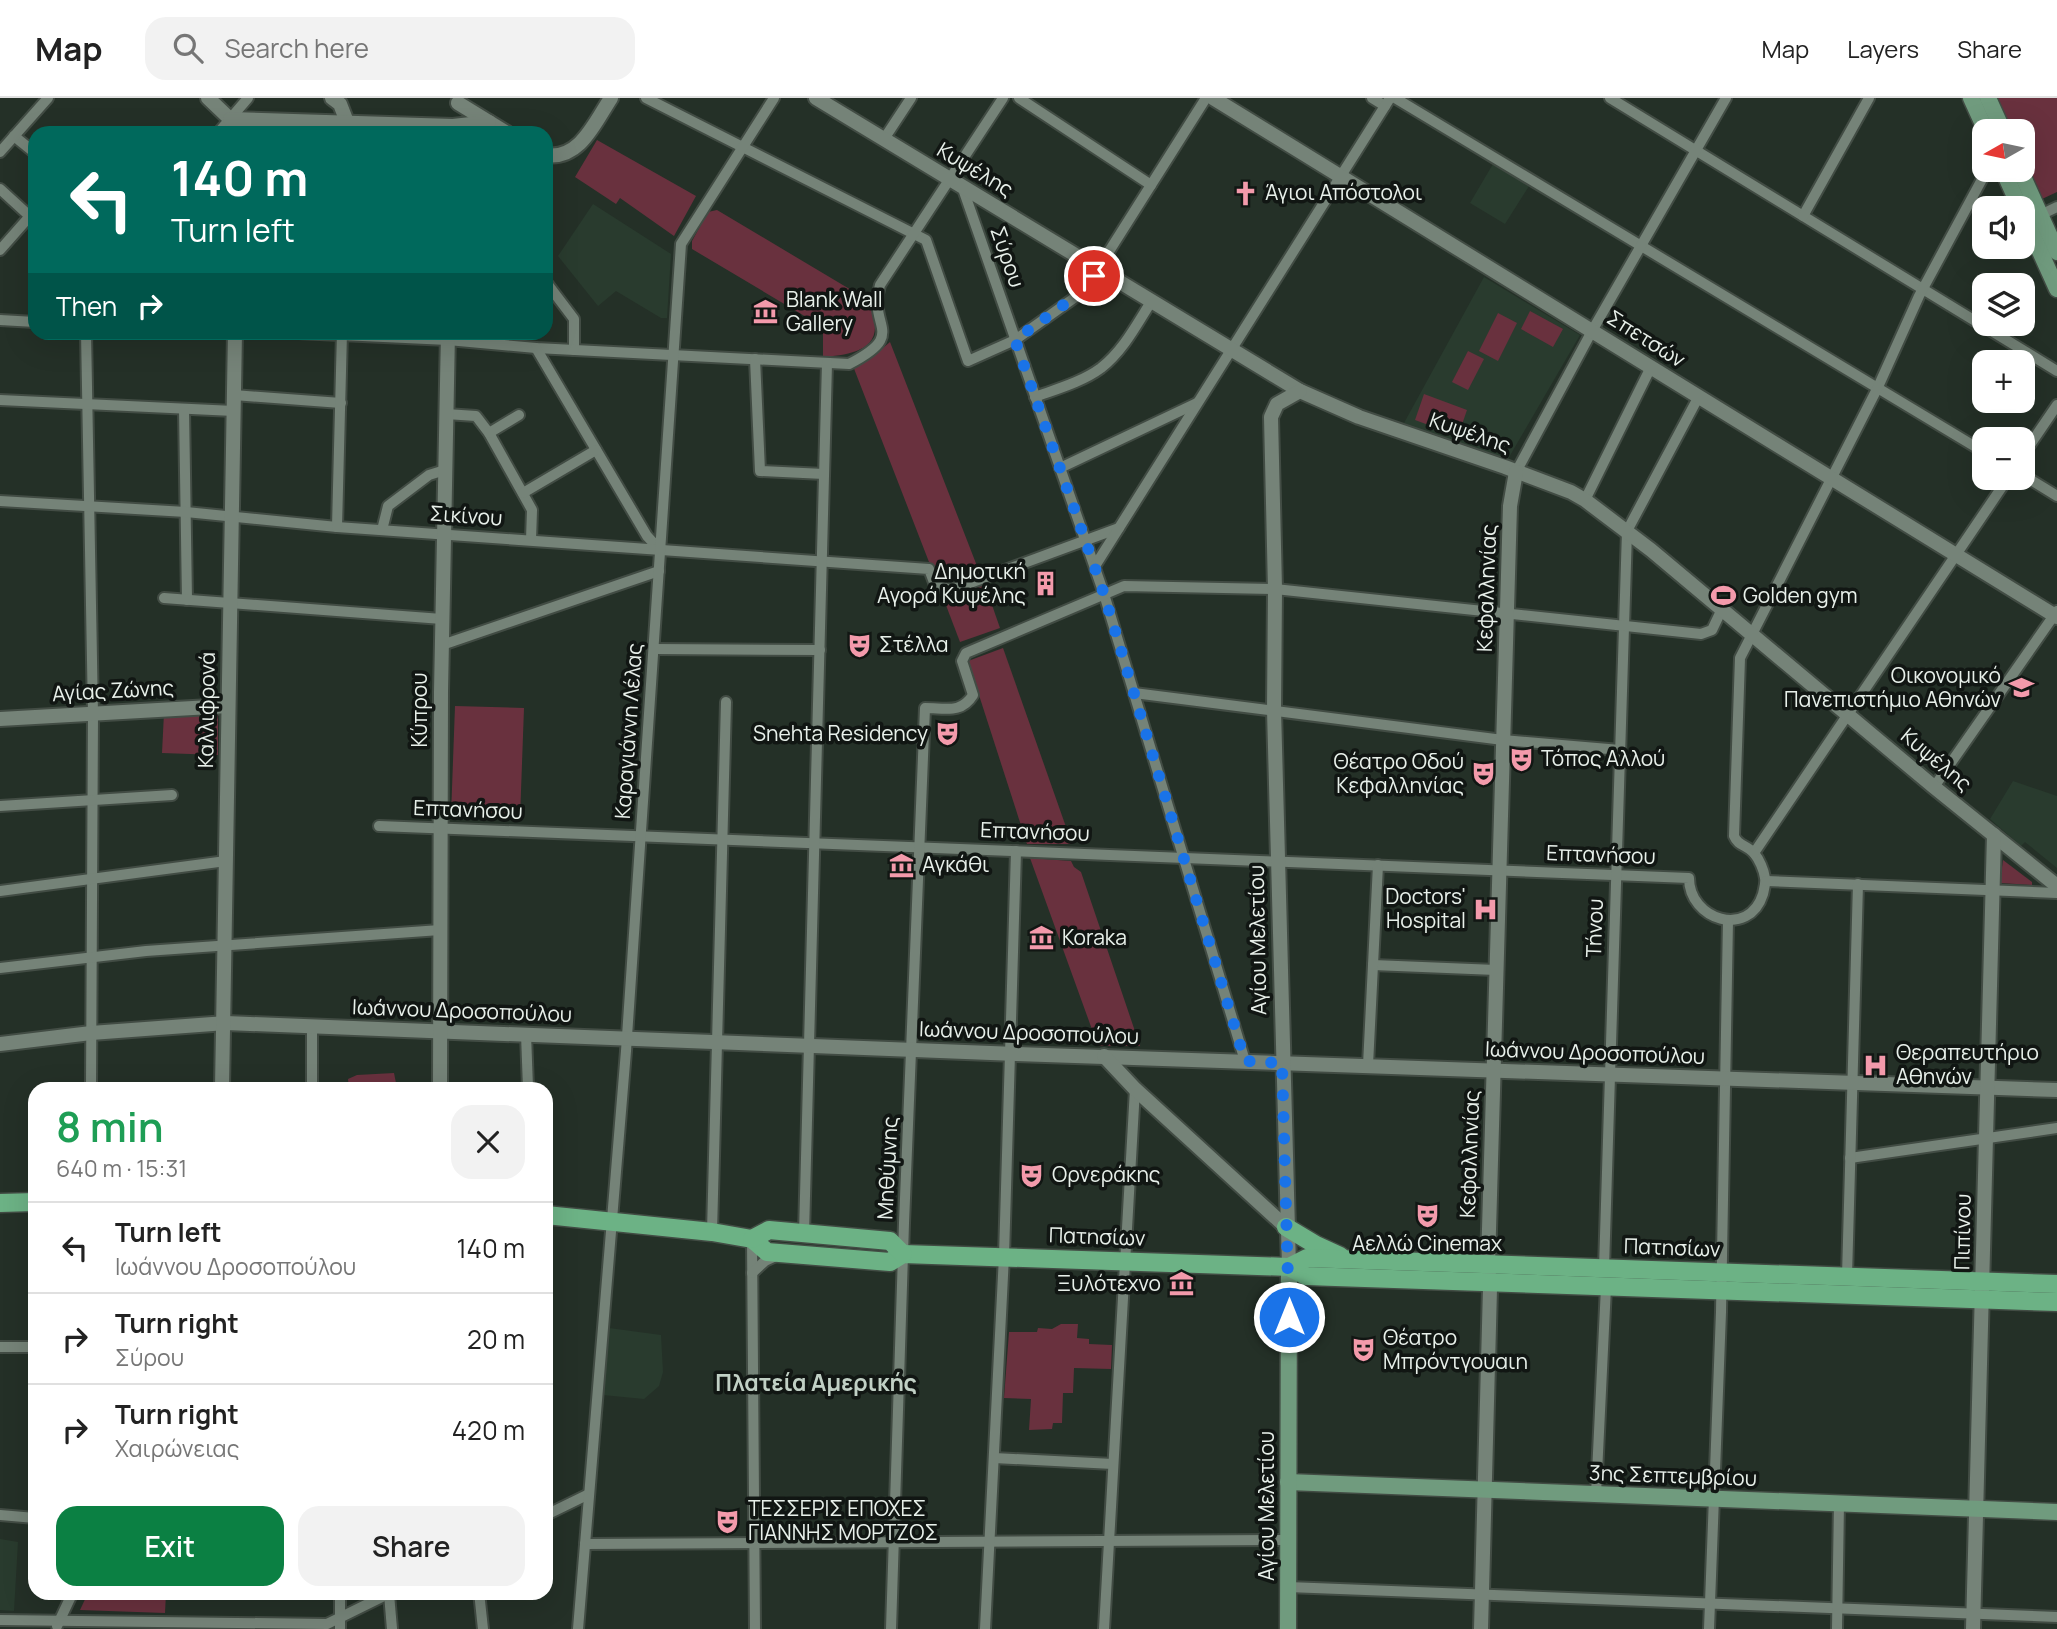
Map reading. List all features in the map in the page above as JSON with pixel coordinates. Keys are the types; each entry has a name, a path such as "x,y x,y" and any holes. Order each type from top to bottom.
{"main road":[{"path":"1971,98 1988,119"},
{"path":"1988,98 1994,119"},
{"path":"2035,222 2055,241"},
{"path":"2035,233 2057,289"},
{"path":"0,1203 28,1202"},
{"name":"Πατησίων","path":"553,1216 712,1232 752,1239 767,1252 890,1262 903,1254 1125,1260 1289,1267 1306,1276 2057,1302"},
{"path":"1286,1227 1325,1250 1364,1260"},
{"name":"Πατησίων","path":"752,1239 769,1230 890,1241 903,1254"},
{"name":"Πατησίων","path":"1289,1267 1307,1258 2057,1284"},
{"name":"Αγίου Μελετίου","path":"1288,1629 1289,1267"},
{"name":"3ης Σεπτεμβρίου","path":"1288,1482 2057,1512"}],"street":[{"path":"0,152 48,98"},
{"path":"208,98 230,119 234,126"},
{"path":"224,126 248,98"},
{"path":"332,98 340,104 347,126"},
{"path":"553,155 561,156 577,147 611,98"},
{"path":"646,98 926,240 968,362 1015,340 1084,290 1206,98"},
{"path":"743,147 774,98"},
{"name":"Κυψέλης","path":"816,98 1300,391 1359,417 1572,492 1585,500 1627,531 2057,886"},
{"path":"884,139 911,98"},
{"path":"477,340 536,348 849,364 877,346 883,327 876,302 880,285 914,234 957,183 1003,98"},
{"path":"1019,98 1151,185"},
{"name":"Σπετσών","path":"1213,98 2056,614"},
{"path":"1372,98 1390,101 1972,445"},
{"path":"1610,98 1623,102 1697,151 2057,371"},
{"path":"1516,472 1592,331 1726,98"},
{"path":"1803,216 1869,98"},
{"path":"454,126 457,100 496,126"},
{"path":"1095,566 1390,101"},
{"path":"230,119 332,126"},
{"path":"471,126 489,122"},
{"path":"14,136 28,147"},
{"name":"Καραγιάννη Λέλας","path":"578,1629 627,1038 681,244 743,147"},
{"path":"1709,1629 1721,1291 1728,920 1744,918 1755,908 1760,902 1766,881 1754,853 1734,840 1740,658 1878,387 1923,290 1981,182"},
{"name":"Σύρου","path":"957,183 1095,566 1245,1061"},
{"path":"0,189 28,214"},
{"path":"2035,213 2057,207"},
{"path":"0,250 28,222"},
{"path":"553,291 574,319 574,350"},
{"path":"1035,397 1080,380 1101,368 1119,351 1151,302"},
{"path":"0,320 28,322"},
{"path":"86,340 93,713 91,1082"},
{"name":"Καλλιφρονά","path":"222,1082 235,340"},
{"path":"337,527 342,340"},
{"name":"Κύπρου","path":"440,1082 442,619 448,340"},
{"path":"536,348 647,536 660,550"},
{"path":"755,359 760,471 824,474"},
{"path":"804,1234 827,362"},
{"path":"1585,500 1651,367"},
{"name":"Αγίου Μελετίου","path":"1289,1267 1274,710 1272,417 1277,404 1300,391"},
{"path":"234,396 341,403"},
{"name":"Τήνου","path":"1604,1268 1627,531 1699,396"},
{"path":"0,400 234,411"},
{"path":"1060,468 1198,402"},
{"path":"2035,438 2057,405"},
{"path":"184,410 187,600"},
{"path":"446,414 476,416 489,433 534,513 531,540"},
{"path":"489,433 519,415"},
{"path":"523,493 596,450"},
{"path":"382,530 388,506 429,475 445,470"},
{"name":"Κεφαλληνίας","path":"1481,1629 1493,1070 1510,506 1516,472"},
{"path":"2035,482 2057,496"},
{"path":"1754,853 2000,490"},
{"name":"Σικίνου","path":"0,501 186,512 337,527 929,569 935,585 951,590 1086,540"},
{"path":"1086,540 1119,528"},
{"path":"442,645 659,571"},
{"path":"1104,594 1124,586 1275,589 1701,634 1712,630 1722,609"},
{"name":"Μηθύμνης","path":"891,1629 892,1542 926,708 958,709 967,705 973,695 962,661 966,653 1104,594"},
{"path":"164,598 442,619"},
{"path":"1934,787 2056,614"},
{"path":"654,649 820,650"},
{"path":"1134,692 1503,740 1620,750"},
{"path":"712,1232 726,702"},
{"name":"Αγίας Ζώνης","path":"0,719 228,706"},
{"path":"0,806 172,795"},
{"name":"Επτανήσου","path":"379,827 440,827 1689,878 1692,897 1699,907 1717,918 1728,920"},
{"name":"Πιπίνου","path":"1973,1622 1994,835"},
{"path":"985,1629 1004,1256 1016,851"},
{"path":"0,891 226,862"},
{"path":"1368,1066 1378,865"},
{"path":"1766,881 2057,893"},
{"path":"1847,1276 1858,884"},
{"path":"0,968 224,945 440,930"},
{"path":"1373,965 1496,970"},
{"name":"Ιωάννου Δροσοπούλου","path":"0,1044 91,1033 223,1023 1010,1054 2057,1090"},
{"path":"312,1027 312,1082"},
{"path":"526,1034 528,1082"},
{"path":"1104,1056 1135,1089 1286,1227"},
{"path":"1104,1629 1135,1089"},
{"path":"1850,1158 2057,1128"},
{"path":"752,1239 755,1629"},
{"path":"752,1273 765,1261 780,1253"},
{"path":"1596,1494 1606,1287"},
{"path":"0,1347 28,1347"},
{"path":"994,1458 1114,1464"},
{"path":"553,1512 589,1494"},
{"path":"1837,1629 1839,1503"},
{"path":"0,1515 28,1517"},
{"path":"585,1544 1288,1540"},
{"path":"1288,1587 1837,1609 1973,1622 2057,1617"},
{"path":"58,1626 69,1600"},
{"path":"340,1600 340,1624"},
{"path":"0,1620 58,1626 340,1624 379,1600"},
{"path":"391,1600 392,1629"},
{"path":"480,1600 482,1629"}],"shaded area":[{"path":"1997,98 2057,98 2057,192 2042,199 2034,182 2035,119 2007,119"},
{"path":"597,140 696,196 674,236 620,198 616,204 575,177"},
{"path":"1493,164 1529,186 1505,224 1470,203"},
{"path":"593,204 671,254 667,318 661,318 616,291 598,306 558,256"},
{"path":"717,210 868,300 875,327 870,342 856,351 823,357 823,327 692,249 692,241 708,212"},
{"path":"1484,277 1580,335 1508,459 1404,423"},
{"path":"1530,311 1563,329 1553,347 1521,329"},
{"path":"1498,313 1517,323 1498,361 1479,351"},
{"path":"890,342 977,566 944,573 929,562 853,366 877,353"},
{"path":"1468,351 1484,359 1468,390 1452,382"},
{"path":"1424,394 1467,410 1458,436 1415,420"},
{"path":"985,585 1000,628 960,642 944,600"},
{"path":"1003,648 1072,844 1027,844 968,661"},
{"path":"455,706 524,708 520,819 451,816"},
{"path":"218,709 218,755 162,753 164,713"},
{"path":"2013,781 2057,796 2057,868 2025,842 2021,846 1990,819"},
{"path":"1030,858 1071,861 1081,872 1140,1046 1098,1046"},
{"path":"2003,860 2032,882 2032,885 2000,883"},
{"path":"394,1073 396,1082 348,1082 348,1079 357,1075"},
{"path":"1061,1324 1078,1324 1077,1338 1089,1339 1089,1344 1112,1345 1111,1369 1074,1368 1073,1393 1063,1393 1062,1423 1053,1423 1052,1429 1029,1430 1031,1399 1004,1398 1009,1332 1037,1332 1038,1328 1052,1329"},
{"path":"609,1328 661,1335 663,1372 659,1386 644,1399 603,1395"},
{"path":"0,1539 18,1542 14,1611 0,1610"},
{"path":"85,1600 166,1600 165,1613 80,1610"}],"place":[{"name":"Άγιοι Απόστολοι","path":"1245,193"},
{"name":"Blank Wall Gallery","path":"766,312"},
{"name":"Δημοτική Αγορά Κυψέλης","path":"1046,584"},
{"name":"Golden gym","path":"1723,596"},
{"name":"Στέλλα","path":"859,645"},
{"name":"Οικονομικό Πανεπιστήμιο Αθηνών","path":"2021,688"},
{"name":"Snehta Residency","path":"948,734"},
{"name":"Τόπος Αλλού","path":"1521,759"},
{"name":"Θέατρο Οδού Κεφαλληνίας","path":"1484,774"},
{"name":"Αγκάθι","path":"902,865"},
{"name":"Doctors' Hospital","path":"1486,909"},
{"name":"Koraka","path":"1042,938"},
{"name":"Θεραπευτήριο Αθηνών","path":"1876,1065"},
{"name":"Ορνεράκης","path":"1032,1175"},
{"name":"Αελλώ Cinemax","path":"1427,1215"},
{"name":"Ξυλότεχνο","path":"1181,1284"},
{"name":"Θέατρο Μπρόντγουαιη","path":"1363,1350"},
{"name":"ΤΕΣΣΕΡΙΣ ΕΠΟΧΕΣ ΓΙΑΝΝΗΣ ΜΟΡΤΖΟΣ","path":"728,1521"}],"district":[{"name":"Πλατεία Αμερικής","path":"816,1383"}],"route":[{"path":"1094,276 1084,290 1015,340 1104,594 1245,1061 1282,1063 1289,1317"}]}
